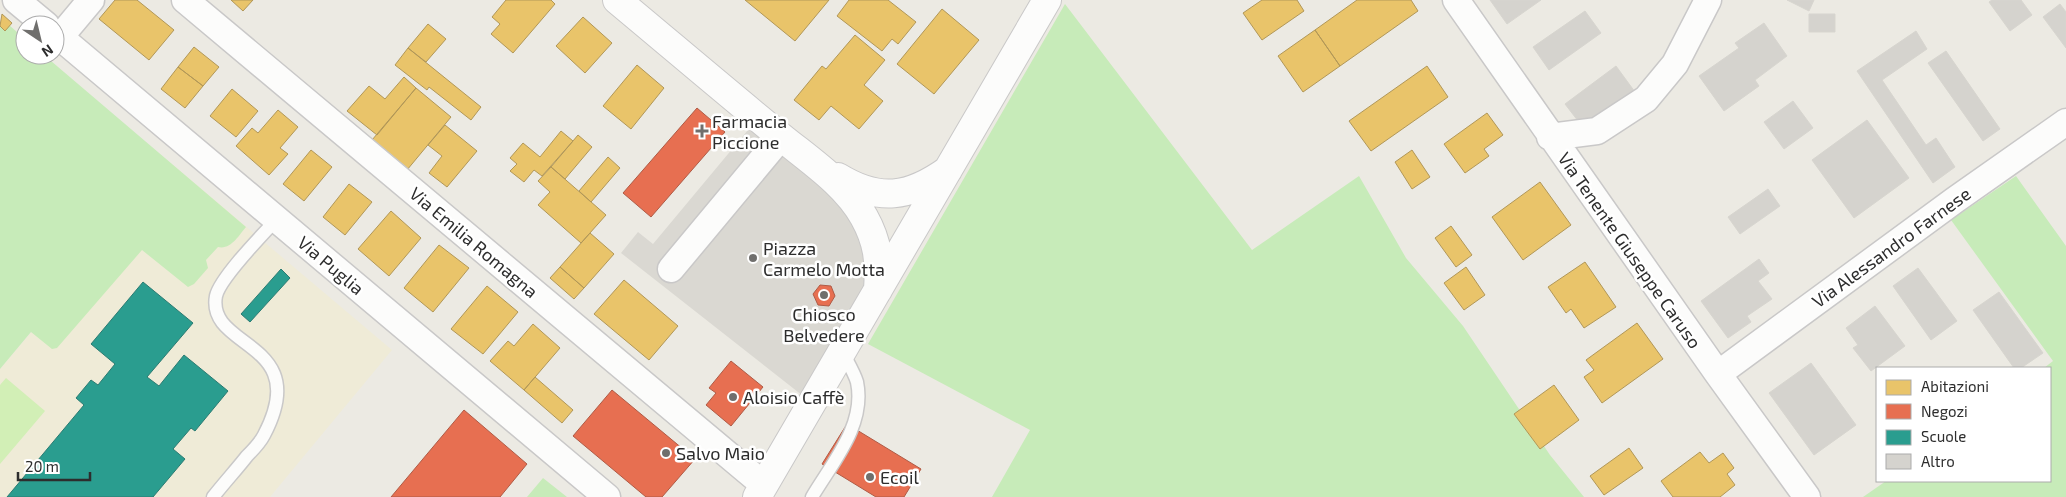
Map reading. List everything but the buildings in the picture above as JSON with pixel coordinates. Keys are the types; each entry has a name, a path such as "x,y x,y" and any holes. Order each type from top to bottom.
{"main road":[{"path":"617,0 781,137 815,163 848,183 866,204 880,263 878,290"},
{"path":"761,491 1047,0"},
{"path":"866,204 929,184 948,170"},
{"path":"866,204 892,210 903,222 910,235"}],"street":[{"name":"Via Puglia","path":"16,0 34,15"},
{"path":"65,22 90,0"},
{"name":"Via Emilia Romagna","path":"185,0 761,491"},
{"name":"Via Tenente Giuseppe Caruso","path":"1456,0 1550,137 1718,374 1808,497"},
{"path":"1550,137 1597,131 1646,99 1675,64 1708,0"},
{"name":"Via Puglia","path":"65,40 607,497"},
{"name":"Via Alessandro Farnese","path":"1718,374 1955,200 2066,122"},
{"path":"671,269 781,137"}],"lane":[{"path":"213,497 263,437 274,412 278,386 274,371 264,359 219,320 215,308 216,295 230,271 276,219"},
{"path":"812,497 853,429 859,404 856,381 842,351"}],"shaded area":[{"name":"Piazza Carmelo Motta","path":"758,118 815,163 880,263 812,403 621,253 638,232 653,244"},
{"path":"173,165 392,350 270,497 0,497 0,369"}],"green space":[{"path":"1065,4 1252,250 1359,176 1406,258 1463,326 1550,455 1584,497 992,497 1030,430 868,344"},
{"path":"9,25 15,30 15,65 56,65 246,227 231,244 218,247 206,260 208,268 194,284 188,287 142,250 57,348 52,349 31,332 0,369 0,26 5,30"},
{"path":"2016,176 2066,246 2066,497 1863,497 1885,482 2051,482 2051,367 2045,367 2053,361 1951,220"},
{"path":"6,378 45,411 0,464 0,385"},
{"path":"543,478 567,497 527,497"}],"place":[{"name":"Farmacia Piccione","path":"702,131"},
{"name":"Piazza Carmelo Motta","path":"753,258"},
{"name":"Chiosco Belvedere","path":"824,295"},
{"name":"Aloisio Caffè","path":"733,397"},
{"name":"Salvo Maio","path":"666,453"},
{"name":"Ecoil","path":"870,477"}]}
